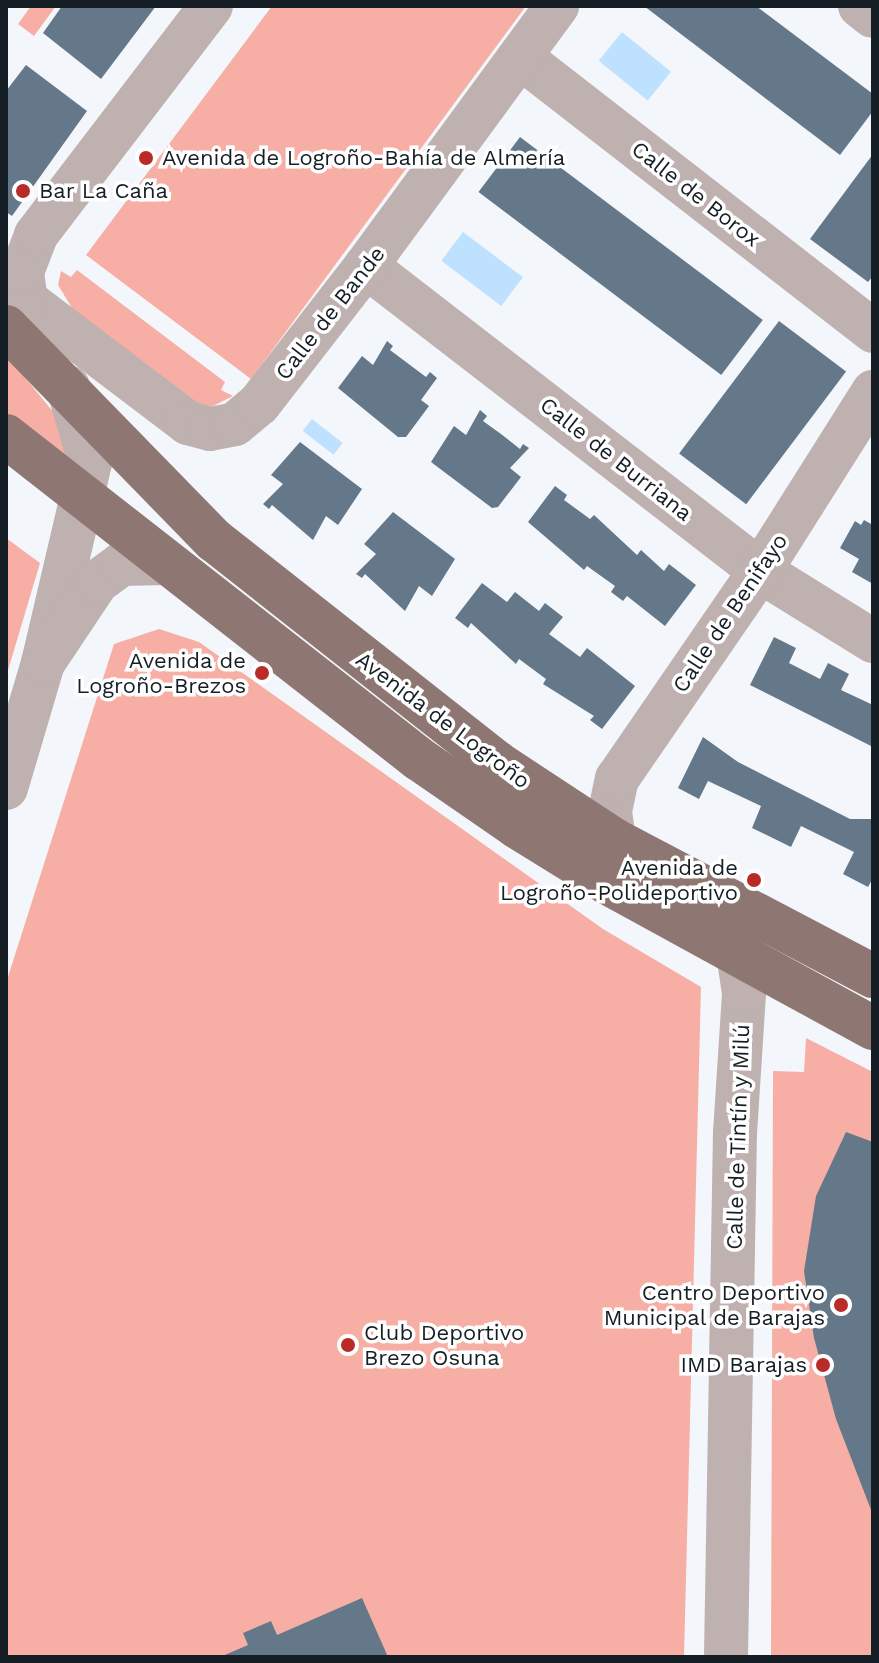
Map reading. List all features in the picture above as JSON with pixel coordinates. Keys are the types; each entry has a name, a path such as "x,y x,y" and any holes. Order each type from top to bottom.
{"main road":[{"name":"Avenida de Logroño","path":"19,306 69,388 193,520 280,596 497,763 614,840 873,976"},
{"name":"Avenida de Logroño","path":"6,436 419,759 516,826 873,1028"}],"street":[{"path":"19,306 22,272 36,235 211,6"},
{"name":"Calle de Bande","path":"19,306 188,423 224,428 259,404 366,266 557,6"},
{"path":"860,6 873,16"},
{"name":"Calle de Borox","path":"520,57 873,331"},
{"name":"Calle de Burriana","path":"366,266 760,571 873,641"},
{"name":"Avenida de Logroño","path":"43,663 84,499 88,444 69,388"},
{"name":"Calle de Benifayo","path":"614,840 610,811 617,779 760,571 873,392"},
{"path":"6,788 43,663 97,582 112,568 139,560 167,563"},
{"name":"Calle de Tintín y Milú","path":"726,1657 735,1133 744,993 738,953"}],"shaded area":[{"path":"31,6 56,6 34,36 18,24"},
{"path":"272,6 526,6 251,379 86,255"},
{"path":"77,270 225,382 221,390 233,396 213,406 193,406 78,318 58,285 61,271 71,277"},
{"path":"6,354 63,424 74,471 6,418"},
{"path":"6,538 40,563 6,677"},
{"name":"Club Deportivo Brezo Osuna","path":"159,629 199,642 603,929 701,987 684,1657 6,1657 6,983 114,644"},
{"name":"IMD Barajas","path":"806,1038 873,1072 873,1657 771,1657 773,1071 804,1072"}],"water":[{"path":"622,32 671,72 648,100 599,61"},
{"path":"463,232 523,277 501,306 441,261"},
{"path":"312,419 343,443 333,455 303,431"}],"building":[{"path":"62,6 156,6 101,79 43,33"},
{"path":"644,6 756,6 873,94 873,111 840,155"},
{"path":"26,65 87,111 12,216 6,212 6,91"},
{"path":"520,137 763,320 721,375 478,192"},
{"path":"873,154 873,276 868,282 810,239"},
{"path":"779,321 846,372 746,504 679,454"},
{"path":"387,341 393,346 390,350 426,377 430,372 437,378 421,400 429,406 406,437 398,437 338,388 362,356 373,365"},
{"path":"480,410 487,416 483,421 520,449 523,444 529,448 510,468 521,477 498,507 492,508 431,462 454,426 466,435"},
{"path":"300,442 362,489 338,525 326,516 313,540 272,505 269,509 263,504 283,484 271,475"},
{"path":"555,486 567,495 564,500 590,519 594,515 637,555 641,550 664,571 669,564 696,585 665,626 627,596 623,601 611,592 615,586 587,566 584,570 528,522"},
{"path":"393,512 455,559 432,596 419,586 405,611 365,574 362,578 356,574 376,554 364,544"},
{"path":"864,520 873,525 873,584 852,572 859,559 840,548 855,521 861,525"},
{"path":"482,583 507,602 515,592 539,611 545,603 563,617 549,634 580,657 587,648 635,686 602,729 590,720 594,716 543,684 546,679 519,659 516,664 471,623 468,628 455,618"},
{"path":"774,637 796,648 789,663 820,679 828,663 849,674 841,690 873,705 873,747 750,685"},
{"path":"703,737 738,762 850,819 873,819 873,878 868,887 843,874 854,852 801,826 791,847 752,828 761,806 708,781 699,799 678,788"},
{"name":"Centro Deportivo Municipal de Barajas","path":"846,1132 873,1142 873,1515 836,1419 814,1338 804,1271 816,1196"},
{"path":"362,1598 388,1657 220,1657 248,1645 243,1633 271,1621 277,1635"}],"place":[{"name":"Avenida de Logroño-Bahía de Almería","path":"146,158"},
{"name":"Bar La Caña","path":"23,191"},
{"name":"Avenida de Logroño-Brezos","path":"262,673"},
{"name":"Avenida de Logroño-Polideportivo","path":"754,880"},
{"name":"Centro Deportivo Municipal de Barajas","path":"841,1305"},
{"name":"Club Deportivo Brezo Osuna","path":"348,1345"},
{"name":"IMD Barajas","path":"823,1365"}]}
